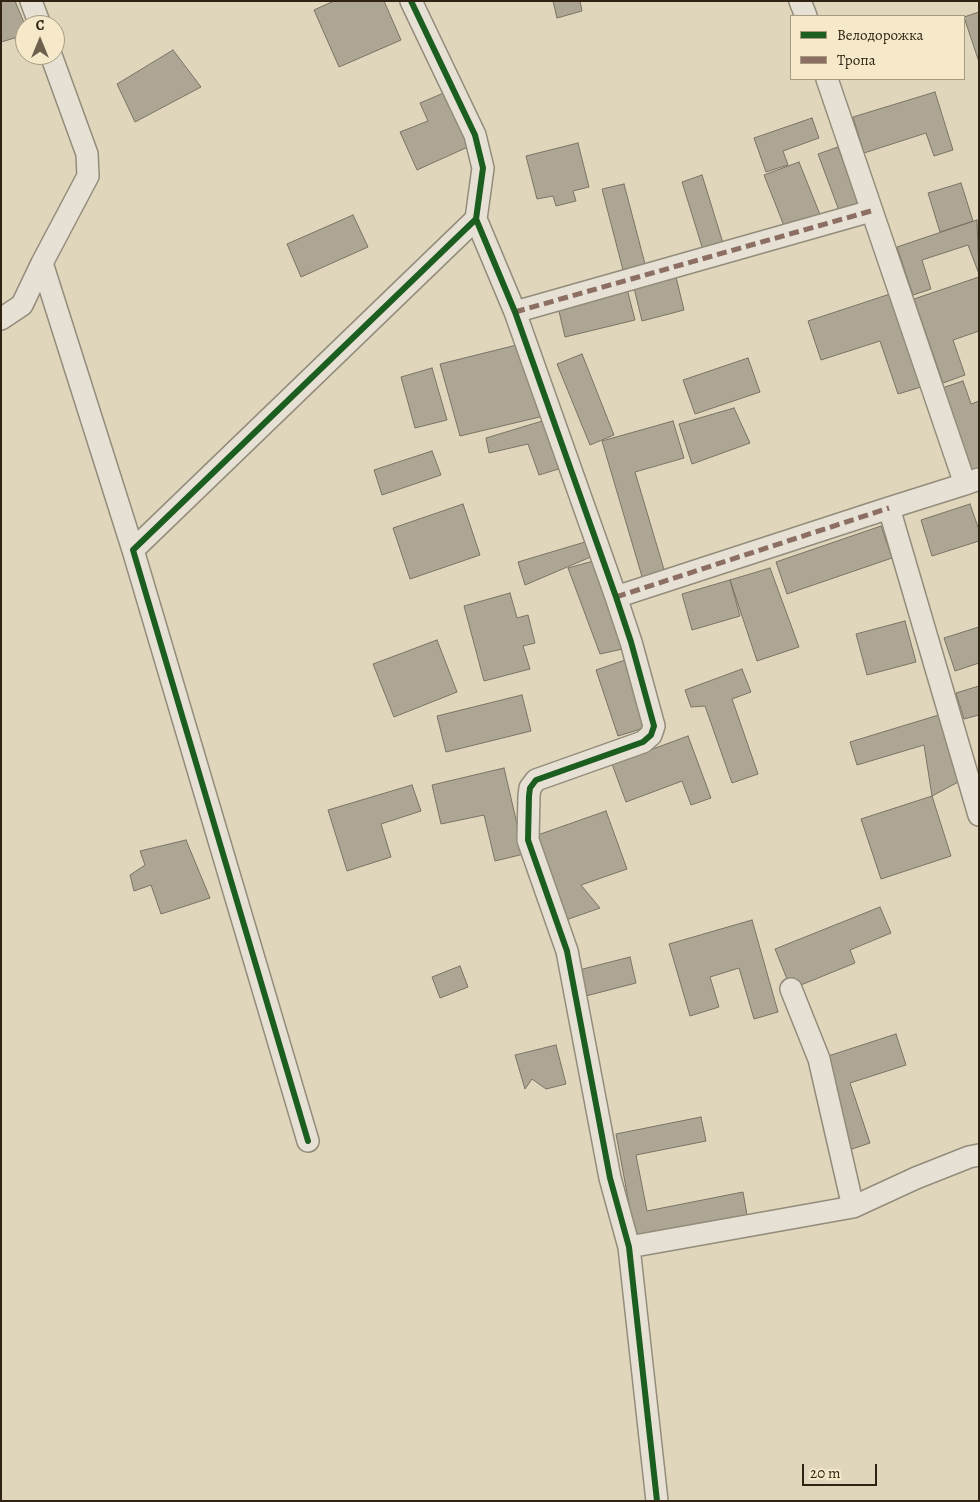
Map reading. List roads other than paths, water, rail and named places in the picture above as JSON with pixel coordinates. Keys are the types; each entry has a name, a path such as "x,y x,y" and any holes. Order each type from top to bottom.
{"street":[{"path":"31,1 36,15"},
{"path":"411,1 475,135 483,168 476,218 515,312 616,597 631,642 654,726 651,735 643,742 536,780 530,788 528,796 528,840 567,952 610,1178 629,1247 657,1501"},
{"path":"800,1 806,15"},
{"path":"1,319 22,305 88,176 88,154 55,65"},
{"path":"616,597 972,482 872,211 827,80"},
{"path":"515,312 872,211"},
{"path":"133,550 476,218"},
{"path":"42,263 133,550 308,1141"},
{"path":"889,508 979,815"},
{"path":"791,989 819,1059 853,1207"},
{"path":"629,1247 853,1207 916,1178 969,1157 979,1155"}]}
